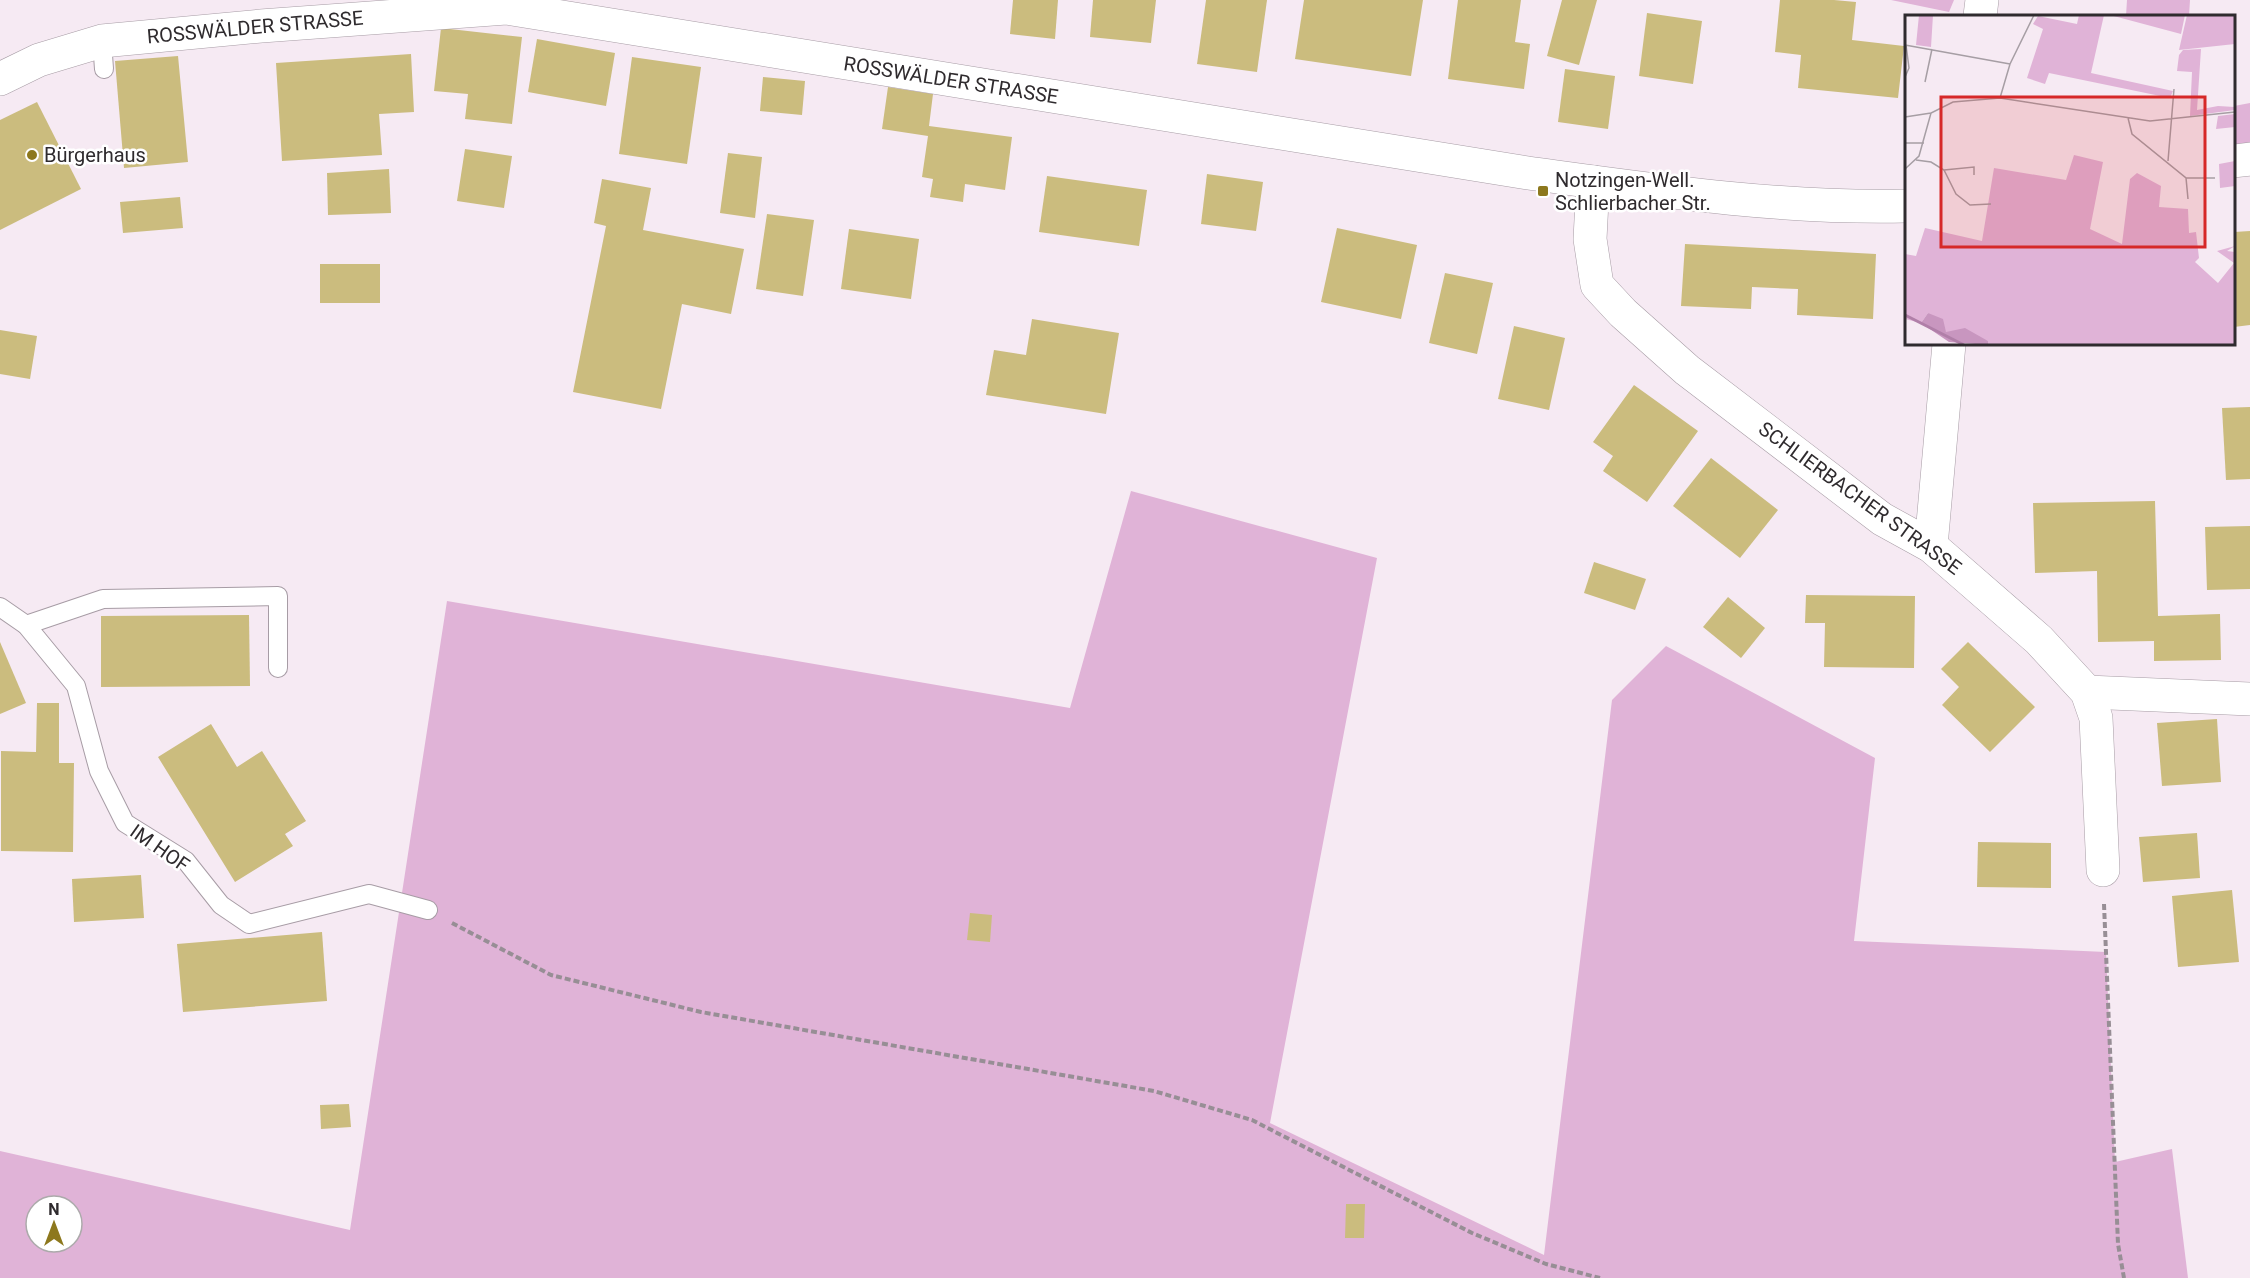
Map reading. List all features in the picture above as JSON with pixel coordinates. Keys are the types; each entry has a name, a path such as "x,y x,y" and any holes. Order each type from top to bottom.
{"street":[{"path":"1980,15 1982,0"},
{"name":"ROSSWÄLDER STRASSE","path":"0,79 39,60 103,55 261,26 507,4 1593,182 1698,196 1776,202 1905,206"},
{"path":"2235,161 2250,159"},
{"name":"SCHLIERBACHER STRASSE","path":"1593,182 1590,239 1597,285 1623,313 1687,370 1882,519 1931,546 2039,640 2087,692 2096,718 2103,870"},
{"path":"1931,546 1949,345"},
{"path":"2087,692 2250,699"}],"lane":[{"path":"26,625 103,599 278,597 278,668"},
{"name":"IM HOF","path":"0,607 26,625 76,686 99,771 125,824 186,861 220,905 249,924 369,894 428,910"}],"path":[{"path":"2103,870 2118,1244 2124,1278"},
{"path":"428,910 551,975 701,1012 1154,1091 1252,1120 1472,1233 1546,1264 1600,1278"}],"shaded area":[{"path":"1891,0 1954,0 1949,12"},
{"path":"2127,0 2190,0 2189,15 2126,15"},
{"path":"2250,103 2250,144 2235,146 2235,106"},
{"path":"1131,491 1377,558 1270,1123 1544,1255 1612,700 1666,646 1875,758 1854,941 2106,952 2115,1162 2172,1149 2188,1278 0,1278 0,1151 350,1230 447,601 1070,708"}],"building":[{"path":"1013,0 1058,0 1055,39 1010,34"},
{"path":"1093,0 1156,0 1151,43 1090,37"},
{"path":"1206,0 1267,0 1257,72 1197,64"},
{"path":"1304,0 1423,0 1411,76 1295,59"},
{"path":"1458,0 1521,0 1515,42 1530,44 1524,89 1448,79"},
{"path":"1562,0 1597,0 1579,65 1547,56"},
{"path":"1780,0 1856,2 1852,40 1904,46 1898,98 1798,88 1801,55 1775,52"},
{"path":"1647,13 1702,21 1693,84 1639,76"},
{"path":"441,28 522,37 512,124 465,119 468,94 434,91"},
{"path":"537,39 615,53 606,106 528,92"},
{"path":"411,54 414,112 379,114 382,155 282,161 276,63"},
{"path":"178,56 188,162 124,168 115,61"},
{"path":"632,57 701,67 687,164 619,154"},
{"path":"1565,69 1615,76 1608,129 1558,122"},
{"path":"763,77 805,81 802,115 760,111"},
{"path":"888,87 933,94 929,126 1012,137 1005,190 965,184 963,202 930,197 933,179 922,177 928,136 882,129"},
{"name":"Bürgerhaus","path":"37,102 81,189 0,230 0,120"},
{"path":"465,149 512,156 504,208 457,201"},
{"path":"728,153 762,157 755,218 720,213"},
{"path":"389,169 391,213 328,215 327,173"},
{"path":"1207,174 1263,182 1256,231 1201,224"},
{"path":"1047,176 1147,190 1139,246 1039,232"},
{"path":"602,179 651,188 643,230 744,249 731,314 682,304 661,409 573,392 606,226 594,223"},
{"path":"180,197 183,228 123,233 120,202"},
{"path":"767,214 814,220 803,296 756,289"},
{"path":"1337,228 1417,245 1401,319 1321,302"},
{"path":"849,229 919,239 911,299 841,289"},
{"path":"2250,231 2250,325 2235,327 2235,232"},
{"path":"1685,244 1876,254 1873,319 1797,315 1798,289 1752,287 1751,309 1681,306"},
{"path":"320,264 380,264 380,303 320,303"},
{"path":"1445,273 1493,283 1477,354 1429,343"},
{"path":"1032,319 1119,333 1106,414 986,395 994,350 1026,355"},
{"path":"1514,326 1565,338 1549,410 1498,399"},
{"path":"0,330 37,336 30,379 0,374"},
{"path":"1634,385 1698,431 1647,502 1603,471 1613,456 1593,442"},
{"path":"2250,407 2250,479 2226,480 2222,408"},
{"path":"1711,458 1778,510 1740,558 1673,506"},
{"path":"2155,501 2158,616 2220,614 2221,660 2154,661 2154,641 2098,642 2097,571 2035,573 2033,503"},
{"path":"2250,526 2250,589 2207,590 2205,527"},
{"path":"1594,562 1646,579 1635,610 1584,593"},
{"path":"1806,595 1915,596 1914,668 1824,667 1825,623 1805,623"},
{"path":"1728,597 1765,628 1741,658 1703,627"},
{"path":"249,615 250,686 101,687 101,616"},
{"path":"0,642 26,703 0,714"},
{"path":"1968,642 2035,707 1990,752 1942,705 1959,687 1941,669"},
{"path":"37,703 59,703 59,763 74,763 73,852 1,851 1,751 36,752"},
{"path":"2217,719 2221,782 2162,786 2157,723"},
{"path":"211,724 237,767 262,751 306,821 285,834 293,846 235,882 158,757"},
{"path":"2197,833 2200,878 2143,882 2139,837"},
{"path":"1978,842 2051,843 2051,888 1977,887"},
{"path":"141,875 144,918 74,922 72,879"},
{"path":"2232,890 2239,962 2178,967 2172,896"},
{"path":"970,913 992,915 990,942 967,940"},
{"path":"322,932 327,1001 183,1012 177,944"},
{"path":"349,1104 351,1127 321,1129 320,1105"},
{"path":"1346,1204 1365,1204 1364,1238 1345,1238"}],"place":[{"name":"Bürgerhaus","path":"32,155"},
{"name":"Notzingen-Well. Schlierbacher Str.","path":"1543,191"}]}
